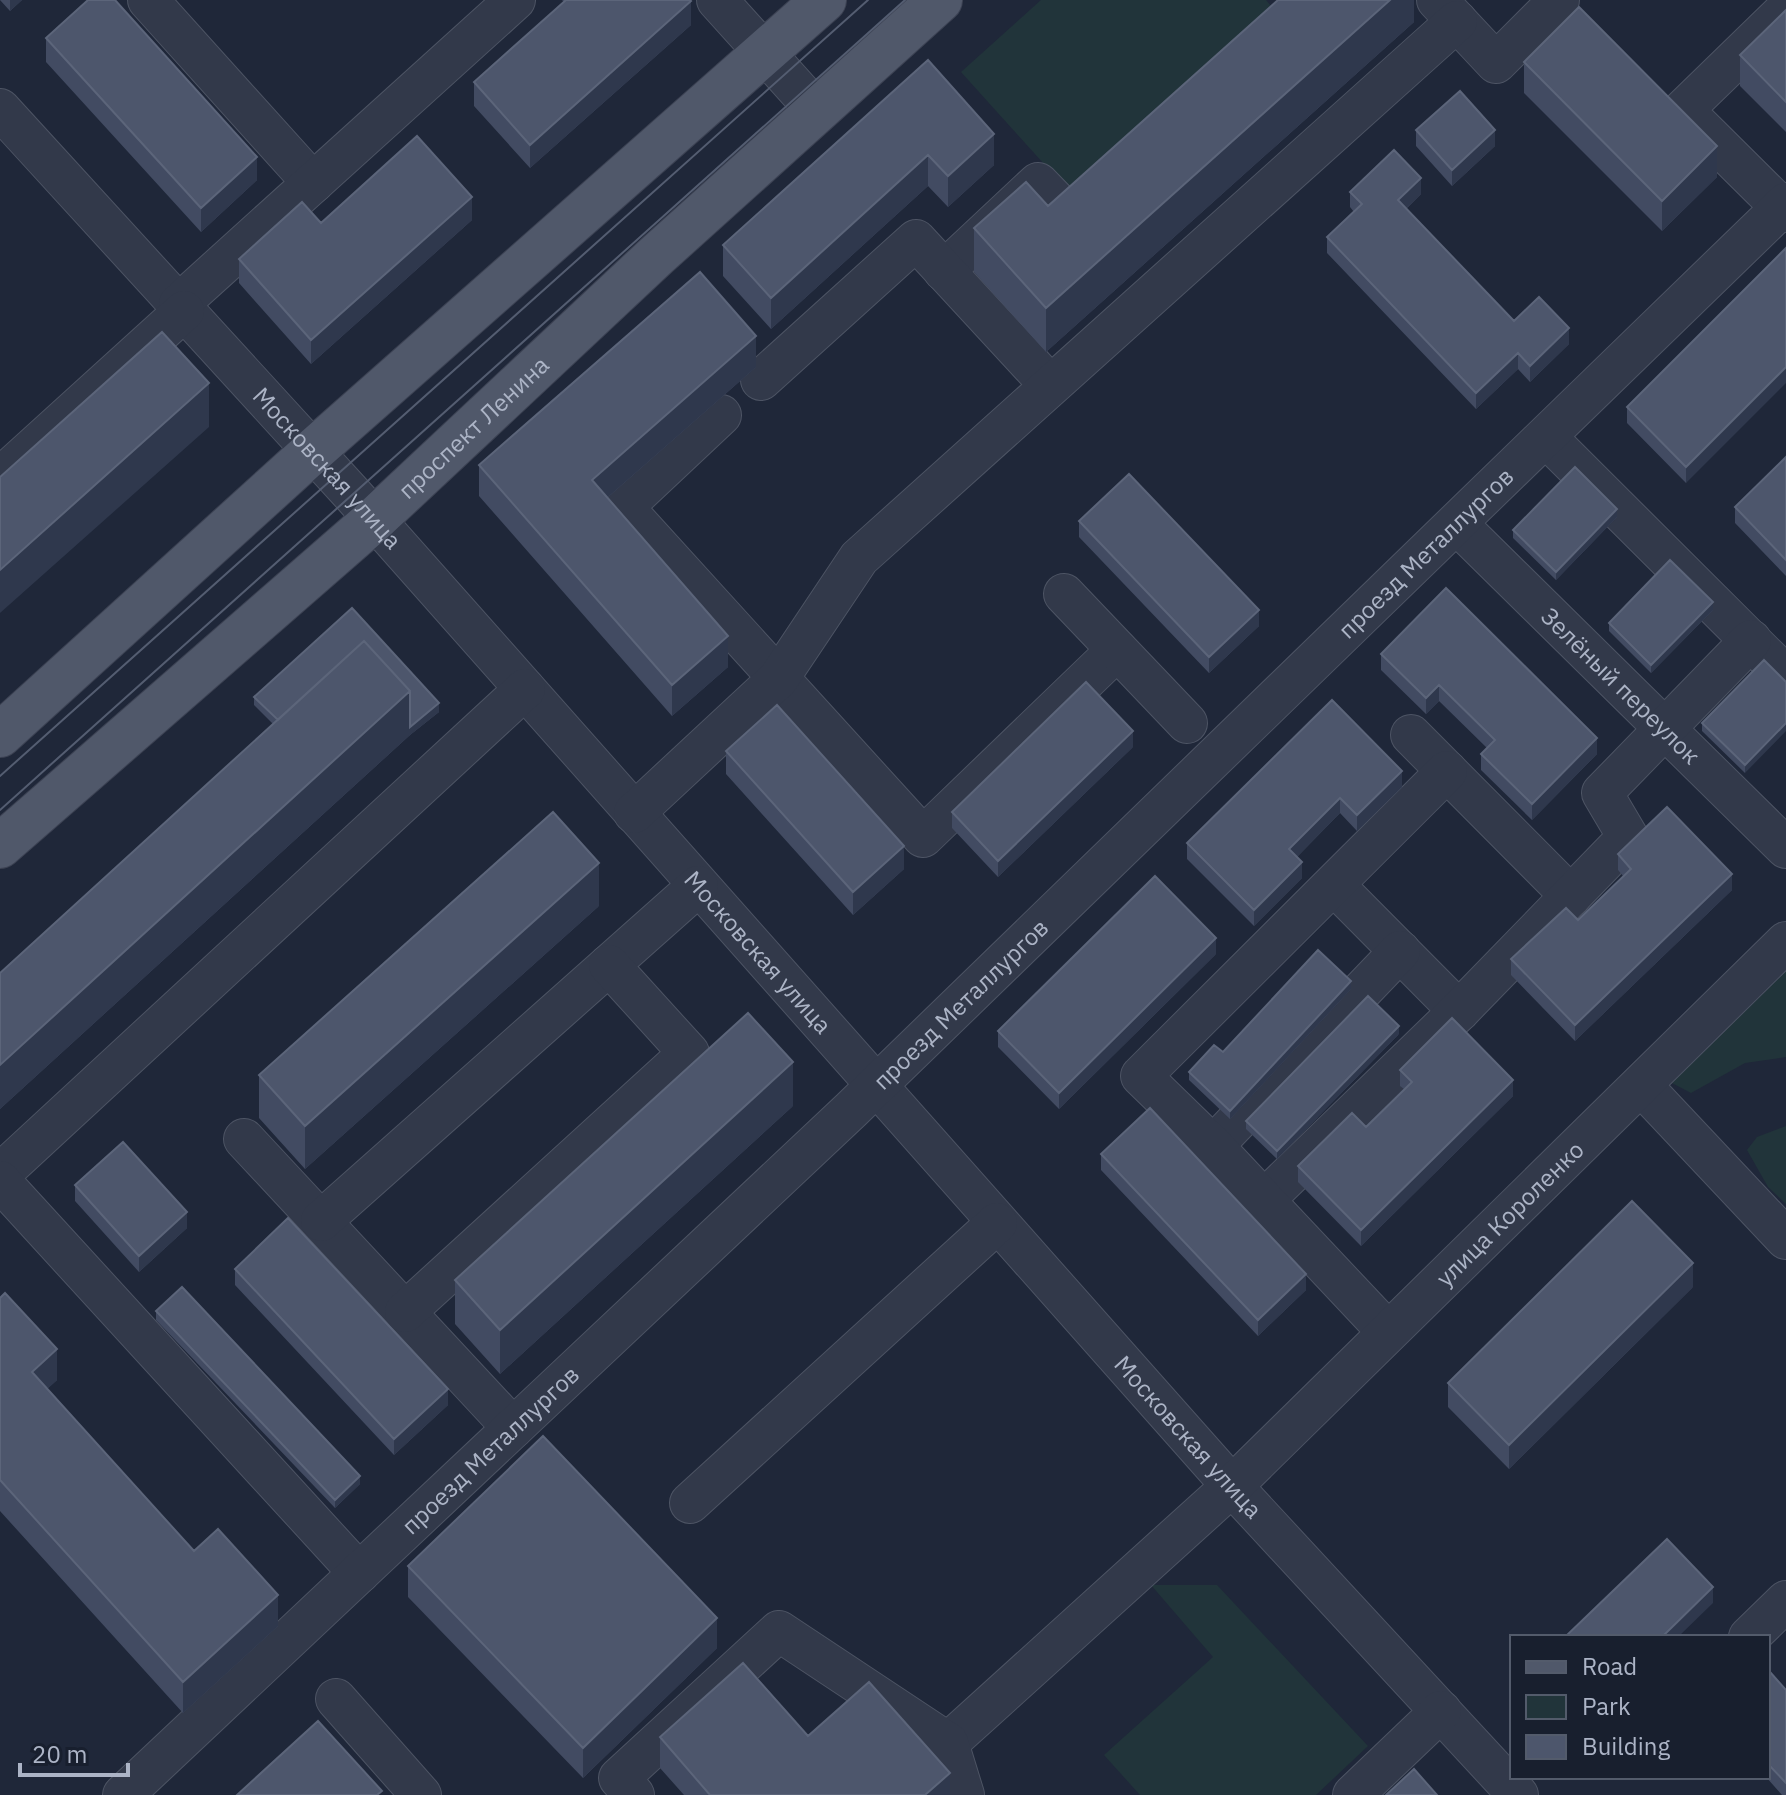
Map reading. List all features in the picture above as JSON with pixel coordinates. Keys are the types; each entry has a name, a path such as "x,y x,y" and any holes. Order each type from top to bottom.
{"main road":[{"path":"0,735 313,451 824,0"},
{"name":"проспект Ленина","path":"0,846 375,519 817,111 920,6"}],"street":[{"path":"148,0 313,183"},
{"path":"0,478 313,183 515,0"},
{"path":"717,0 817,111"},
{"path":"634,813 778,679 859,558 1447,10 1496,63 1559,0"},
{"path":"1785,207 1683,110 1786,10"},
{"name":"Московская улица","path":"7,132 182,307 375,519 875,1087 1232,1486 1518,1795"},
{"path":"944,271 1038,183 1071,217 1117,175"},
{"name":"проезд Металлургов","path":"123,1795 875,1087 1785,207"},
{"path":"761,380 916,240 1049,384"},
{"path":"721,415 623,507 923,837 1117,650"},
{"path":"1546,437 1786,676"},
{"name":"Зелёный переулок","path":"1457,524 1786,848"},
{"path":"1064,594 1187,723"},
{"path":"1264,1200 1459,1011 1628,837 1602,793 1751,640"},
{"path":"0,1174 525,689"},
{"path":"1411,735 1571,896"},
{"path":"1388,1332 1213,1146 1141,1076 1447,771"},
{"path":"1334,885 1459,1011"},
{"path":"321,1221 698,886"},
{"name":"улица Короленко","path":"948,1743 1232,1486 1786,942"},
{"path":"1213,1146 1400,951"},
{"path":"405,1312 689,1053 609,965"},
{"path":"1641,1085 1786,1239"},
{"path":"244,1139 513,1428"},
{"path":"0,1181 359,1573"},
{"path":"690,1503 997,1223"},
{"path":"634,1795 619,1778 779,1631 948,1743 964,1795"},
{"path":"336,1699 421,1795"},
{"path":"1353,1795 1441,1711"}],"green space":[{"path":"1041,0 1266,0 1275,11 1072,195 961,72"},
{"path":"1786,971 1786,1057 1745,1063 1691,1093 1672,1083"},
{"path":"1786,1126 1786,1204 1768,1187 1747,1150 1757,1137"},
{"path":"1151,1585 1217,1585 1368,1746 1316,1795 1140,1795 1104,1755 1213,1657"}],"building":[{"path":"88,0 115,0 257,157 201,208 46,38"},
{"path":"566,0 691,1 530,145 474,82"},
{"path":"1278,0 1390,0 1046,308 974,228 1026,182 1048,206"},
{"path":"1579,7 1717,146 1662,201 1524,62"},
{"path":"1786,10 1786,102 1740,55"},
{"path":"928,60 994,134 948,176 928,155 771,298 723,245"},
{"path":"1460,91 1495,130 1452,170 1416,130"},
{"path":"417,136 472,197 311,340 239,259 302,202 321,223"},
{"path":"1394,150 1421,178 1398,200 1514,321 1539,297 1569,328 1530,366 1518,353 1476,393 1327,237 1362,204 1350,192"},
{"path":"1786,248 1786,367 1686,467 1627,407"},
{"path":"700,272 756,336 592,480 728,636 672,685 479,465"},
{"path":"162,332 209,383 0,570 0,477"},
{"path":"1786,457 1786,560 1735,507"},
{"path":"1575,467 1617,509 1556,572 1513,530"},
{"path":"1129,474 1259,610 1209,657 1079,521"},
{"path":"1670,560 1713,602 1651,665 1609,623"},
{"path":"1446,588 1597,738 1532,804 1481,754 1495,740 1439,685 1426,698 1381,654"},
{"path":"352,608 439,703 410,727 410,691 364,641 278,720 254,697"},
{"path":"364,641 410,691 0,1065 0,973"},
{"path":"1764,660 1786,682 1786,723 1745,765 1702,723"},
{"path":"1086,682 1133,731 998,861 952,812"},
{"path":"1332,700 1402,771 1357,815 1340,798 1289,849 1302,862 1254,910 1187,843"},
{"path":"777,705 904,846 853,892 726,751"},
{"path":"1667,807 1732,874 1575,1025 1511,959 1566,908 1578,920 1631,869 1618,854"},
{"path":"553,812 599,863 305,1126 259,1075"},
{"path":"1155,876 1216,938 1059,1093 998,1031"},
{"path":"1318,950 1351,981 1230,1111 1189,1072 1214,1045 1223,1052"},
{"path":"1368,996 1399,1026 1277,1151 1246,1121"},
{"path":"748,1013 793,1062 500,1330 455,1280"},
{"path":"1452,1018 1513,1080 1361,1230 1298,1166 1352,1113 1366,1127 1412,1082 1400,1070"},
{"path":"1150,1108 1306,1274 1258,1320 1101,1154"},
{"path":"123,1142 187,1212 139,1256 75,1185"},
{"path":"1632,1201 1693,1263 1509,1445 1448,1383"},
{"path":"288,1218 448,1389 394,1439 235,1269"},
{"path":"182,1287 360,1476 335,1500 156,1311"},
{"path":"5,1293 57,1349 32,1372 194,1551 218,1529 278,1595 183,1682 0,1480 0,1298"},
{"path":"543,1436 717,1618 583,1748 408,1566"},
{"path":"1667,1539 1713,1587 1664,1635 1567,1635"},
{"path":"743,1663 808,1736 869,1682 950,1773 925,1795 710,1795 660,1737"},
{"path":"1770,1672 1786,1690 1786,1783 1770,1766"},
{"path":"318,1721 382,1791 377,1795 237,1795"},
{"path":"1414,1769 1437,1795 1386,1795"}],"tram line":[{"path":"0,776 868,0"},
{"path":"0,810 905,0"}]}
